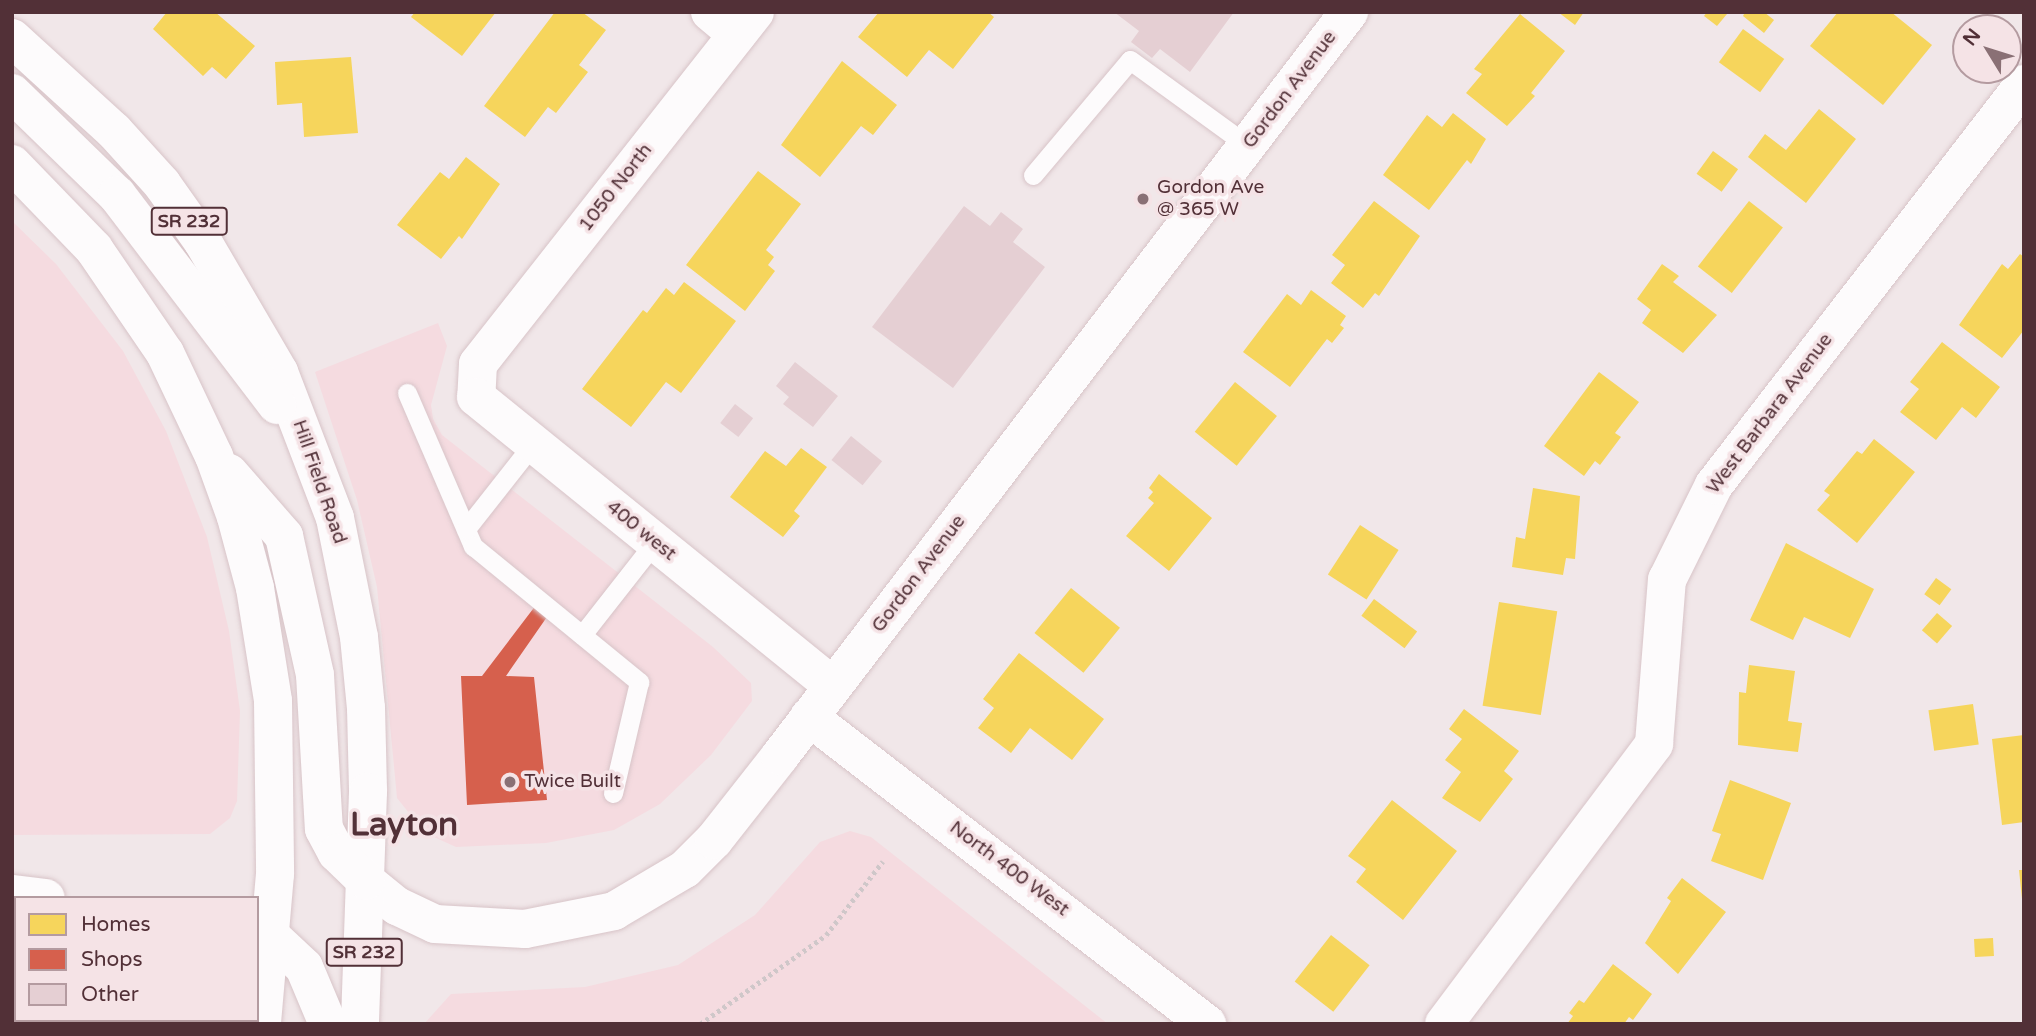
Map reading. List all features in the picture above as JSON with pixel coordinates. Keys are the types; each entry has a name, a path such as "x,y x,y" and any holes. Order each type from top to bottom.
{"main road":[{"name":"Gordon Avenue","path":"214,456 284,536 315,675 324,828 337,853 373,886 429,922 468,928 543,928 614,911 661,887 704,851 1349,12"},
{"name":"1050 North","path":"478,364 734,20"},
{"name":"Hill Field Road","path":"12,38 88,104 162,184 249,314 279,372 335,518 359,637 373,886 360,1024"},
{"name":"West Barbara Avenue","path":"1444,1024 1654,744 1667,580 1714,485 2024,84"},
{"path":"12,93 117,195 309,446"},
{"path":"12,164 72,223 126,293 165,353 214,456 240,529 268,657 276,779 264,934 262,1024"},
{"name":"400 west","path":"478,364 476,397 833,686"},
{"name":"North 400 West","path":"809,717 1207,1024"},
{"path":"264,934 304,967 328,1024"}],"lane":[{"path":"1032,175 1130,60 1247,145"},
{"path":"407,393 473,546 639,682 613,793"},
{"path":"466,529 533,444"},
{"path":"582,635 655,542"}],"path":[{"path":"700,1024 826,935 883,861"}],"shaded area":[{"path":"12,221 56,264 123,351 166,431 207,537 229,631 240,711 237,801 230,818 210,834 12,835"},
{"path":"438,323 447,346 431,405 433,419 442,435 713,647 751,683 752,701 711,755 660,804 614,830 546,843 456,847 425,833 397,798 377,587 357,500 315,372"},
{"path":"850,831 871,837 1108,1024 424,1024 451,994 585,987 678,965 755,915 820,842"},
{"path":"12,948 14,1022 195,1022 195,1024 12,1024"}],"building: Homes":[{"path":"167,12 215,12 255,46 226,79 212,67 203,76 153,29"},
{"path":"415,12 496,12 462,56 411,17"},
{"path":"555,12 582,12 606,30 579,65 588,72 556,113 548,107 525,137 484,106"},
{"path":"879,12 988,12 994,17 953,69 929,50 907,77 858,37"},
{"path":"1558,12 1584,12 1575,25"},
{"path":"1707,12 1727,14 1717,26 1704,16"},
{"path":"1745,12 1764,12 1774,20 1764,33 1743,16"},
{"path":"1838,12 1891,12 1932,45 1883,105 1810,46"},
{"path":"1520,14 1565,51 1531,93 1535,96 1507,126 1466,93 1482,74 1474,69"},
{"path":"1743,29 1784,59 1760,92 1719,62"},
{"path":"351,57 358,133 304,137 302,103 277,105 275,62"},
{"path":"842,61 897,105 873,135 861,126 820,177 781,145"},
{"path":"1819,109 1856,139 1806,203 1748,157 1765,134 1786,150"},
{"path":"1453,113 1486,139 1471,164 1467,160 1429,210 1383,175 1427,115 1442,127"},
{"path":"1713,151 1738,169 1722,192 1697,174"},
{"path":"466,157 500,184 462,239 459,236 441,259 397,225 440,172 449,179"},
{"path":"758,171 801,204 766,250 774,257 768,265 775,271 745,311 686,265"},
{"path":"1374,201 1420,236 1379,296 1375,293 1363,308 1331,283 1345,265 1332,255"},
{"path":"1749,201 1783,227 1732,293 1698,266"},
{"path":"2020,254 2024,257 2024,330 2002,358 1959,325 2002,264 2008,269"},
{"path":"1662,264 1679,276 1673,282 1717,315 1683,353 1642,323 1651,310 1637,299"},
{"path":"684,282 736,321 681,393 666,382 631,427 582,389 643,310 647,313 666,288 674,295"},
{"path":"1311,290 1346,316 1340,325 1344,328 1332,343 1327,339 1290,387 1243,352 1287,294 1301,305"},
{"path":"1942,342 2000,387 1976,418 1962,407 1936,440 1900,412 1919,389 1910,382"},
{"path":"1599,372 1639,402 1615,433 1621,437 1600,465 1595,461 1584,476 1544,446"},
{"path":"1235,382 1277,416 1237,466 1195,432"},
{"path":"1874,439 1915,472 1857,543 1817,510 1830,495 1824,491 1857,451 1862,454"},
{"path":"801,448 827,467 794,511 800,516 783,537 730,497 765,451 786,466"},
{"path":"1159,474 1212,518 1169,571 1126,536 1154,503 1148,498 1153,492 1149,488"},
{"path":"1533,488 1580,496 1575,559 1566,558 1563,575 1512,567 1516,537 1525,539"},
{"path":"1360,525 1399,550 1366,600 1328,574"},
{"path":"1786,543 1874,589 1850,638 1804,617 1793,640 1750,620"},
{"path":"1936,578 1951,589 1940,605 1924,594"},
{"path":"1071,588 1120,628 1083,673 1034,633"},
{"path":"1374,599 1417,631 1404,648 1361,616"},
{"path":"1499,602 1557,611 1541,715 1483,706"},
{"path":"1937,613 1952,626 1937,643 1922,630"},
{"path":"1019,653 1104,719 1072,760 1030,728 1011,753 978,728 994,708 983,699"},
{"path":"1749,665 1795,671 1788,721 1802,723 1798,752 1738,745 1739,692 1746,693"},
{"path":"1973,704 1979,745 1934,751 1928,710"},
{"path":"1464,709 1519,751 1504,771 1513,779 1480,822 1442,798 1461,772 1445,760 1462,739 1449,729"},
{"path":"2024,735 2024,822 2002,825 1992,739"},
{"path":"1730,780 1791,803 1763,880 1711,861 1721,834 1712,831"},
{"path":"1392,800 1457,851 1403,920 1356,882 1366,869 1348,856"},
{"path":"2019,870 2024,870 2024,899 2022,899"},
{"path":"1682,878 1726,912 1678,974 1645,943 1671,901 1667,898"},
{"path":"1331,935 1370,965 1333,1012 1295,981"},
{"path":"1993,938 1994,956 1975,957 1974,939"},
{"path":"1613,964 1652,994 1633,1020 1629,1017 1624,1024 1567,1024 1573,1016 1569,1013 1579,1000 1584,1003"}],"building: Shops":[{"path":"536,605 549,614 506,676 534,677 547,800 467,805 461,676 482,676"},
{"path":"12,1008 14,1022 135,1022 135,1024 12,1024"}],"building: Other":[{"path":"1114,12 1234,12 1190,72 1160,49 1152,58 1131,42 1139,31"},
{"path":"964,206 990,226 1001,212 1023,229 1013,242 1045,267 953,388 872,327"},
{"path":"795,362 838,396 813,427 783,404 789,397 776,386"},
{"path":"735,404 753,418 738,437 720,423"},
{"path":"851,436 882,461 863,485 831,460"}],"place":[{"name":"Gordon Ave @ 365 W","path":"1143,199"},
{"name":"Twice Built","path":"510,782"}],"district":[{"name":"Layton","path":"404,825"}]}
